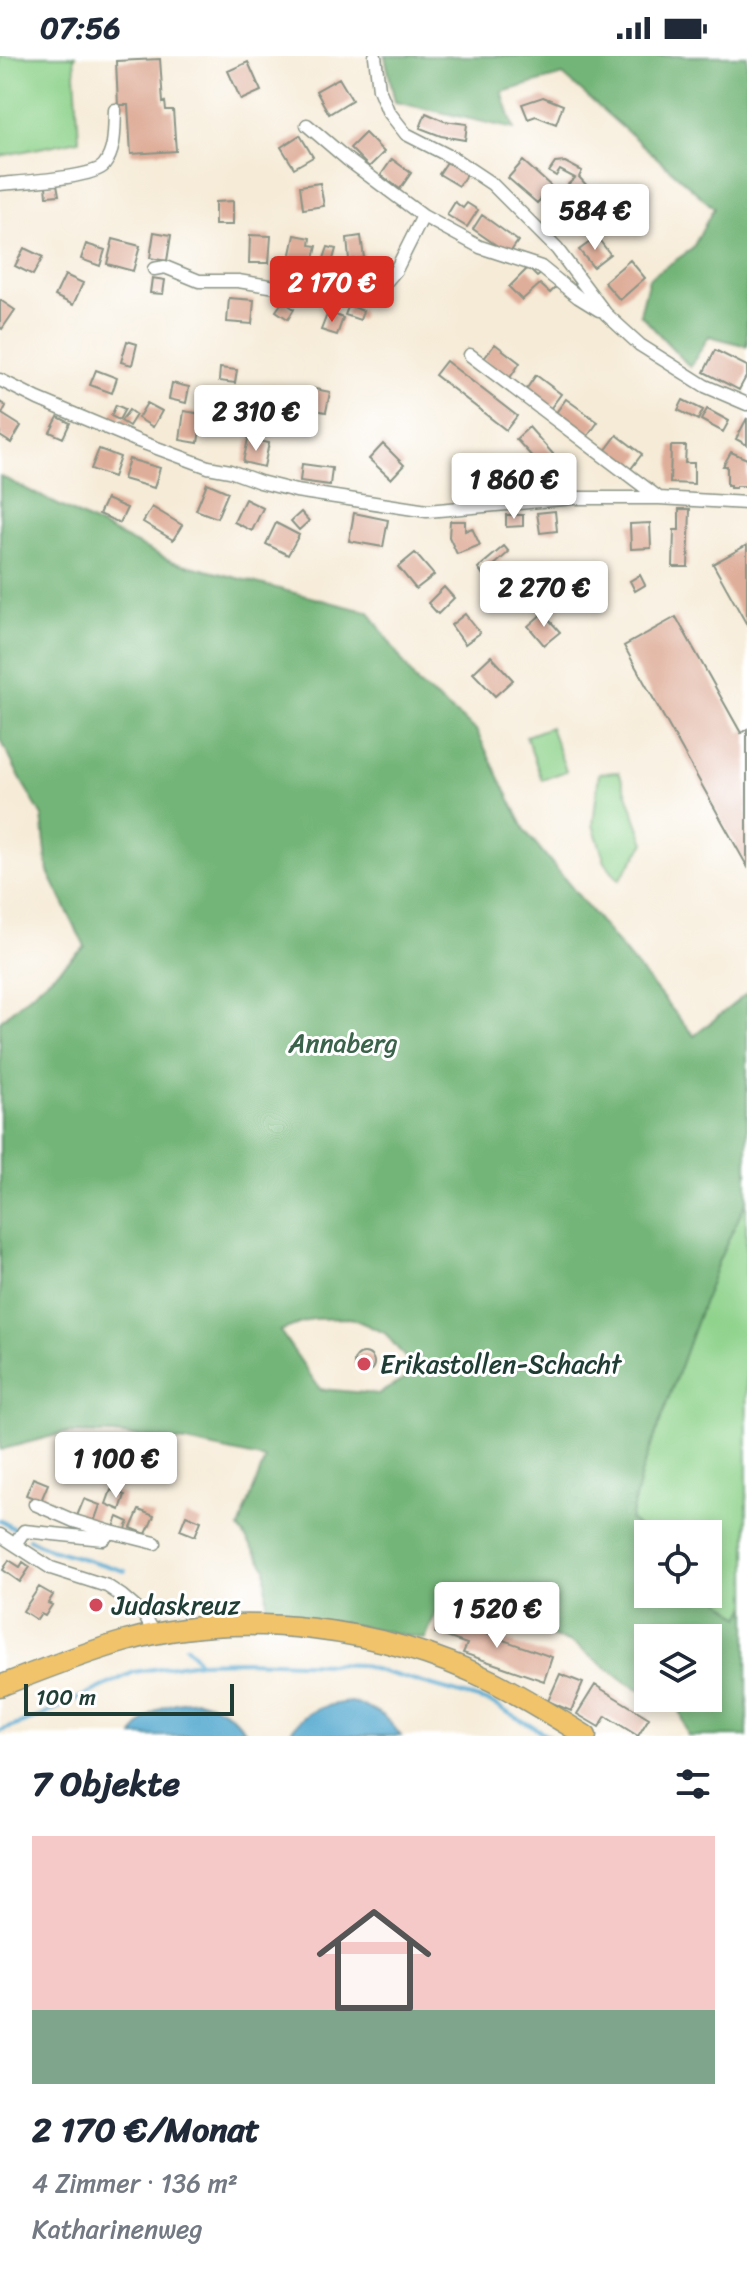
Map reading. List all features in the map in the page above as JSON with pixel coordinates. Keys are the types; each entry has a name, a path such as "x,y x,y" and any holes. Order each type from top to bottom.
{"main road":[{"path":"0,1686 127,1640 219,1626 268,1626 337,1632 423,1653 490,1680 586,1736"}],"street":[{"path":"375,56 379,89 388,111 406,134 453,158 492,184 557,249 606,314 640,345 705,386 747,404"},
{"path":"0,184 89,173 103,167 113,147 115,110"},
{"path":"307,125 423,216 480,247 541,267 578,297 606,314"},
{"path":"154,269 165,267 199,281 238,281 314,293 369,290 385,283 396,270 423,216"},
{"path":"470,355 659,498"},
{"path":"0,380 138,441 208,467 296,491 427,511 574,498 659,498 747,503"},
{"path":"35,1504 74,1521 155,1543"},
{"path":"0,1535 20,1539 103,1539 111,1532"},
{"path":"20,1539 51,1568 107,1586 122,1596 144,1615 155,1634"}],"green space":[{"path":"0,56 76,56 79,140 0,156"},
{"path":"385,56 747,56 747,346 709,336 690,367 640,314 649,278 692,249 714,208 563,75 502,92 514,129 395,102"},
{"name":"Annaberg","path":"0,476 171,561 369,612 418,684 476,730 526,832 694,1036 747,993 747,1200 718,1262 641,1474 630,1520 634,1524 634,1608 722,1608 722,1601 741,1617 747,1606 747,1736 688,1736 681,1712 722,1712 722,1624 634,1624 634,1687 574,1644 506,1620 438,1608 425,1639 343,1623 267,1615 266,1568 239,1528 265,1459 187,1442 113,1434 64,1433 0,1450 0,1021 85,947 48,872 42,816 0,738","holes":["351,1318 385,1333 417,1372 378,1394 320,1389 280,1331 312,1319"]},
{"path":"550,727 566,771 542,780 526,736"},
{"path":"619,772 645,843 619,880 605,862 593,825 599,773"},
{"path":"746,1199 747,1606 741,1617 722,1601 722,1520 634,1520 634,1524 630,1520 641,1474 718,1262"}],"water":[{"path":"197,1700 227,1712 249,1736 133,1736 145,1720 159,1709"},
{"path":"351,1702 380,1714 401,1736 288,1736 300,1720 315,1710"}],"building":[{"path":"160,59 163,103 166,110 173,110 176,151 131,154 128,105 118,105 116,61"},
{"path":"248,62 261,91 241,100 228,71"},
{"path":"339,78 352,100 329,114 316,91"},
{"path":"543,97 563,105 556,124 536,116 528,119 522,104"},
{"path":"426,113 444,121 467,124 465,140 420,128"},
{"path":"365,133 384,152 369,167 350,148"},
{"path":"300,135 313,157 294,168 281,147"},
{"path":"392,159 411,173 400,189 381,175"},
{"path":"523,161 552,187 537,203 508,178"},
{"path":"447,162 467,173 459,186 439,174"},
{"path":"565,162 582,171 579,177 589,188 580,196 565,187 575,178 560,170 556,176 549,172 555,163"},
{"path":"320,183 324,206 303,209 300,186"},
{"path":"57,184 59,195 47,196 46,186"},
{"path":"565,199 580,219 562,232 547,212"},
{"path":"233,201 233,225 215,225 215,202"},
{"path":"455,202 463,208 467,203 478,210 467,227 447,215"},
{"path":"482,215 518,241 509,254 473,229"},
{"path":"154,232 171,235 167,261 150,258"},
{"path":"250,235 271,236 269,263 249,263"},
{"path":"295,235 311,238 310,245 317,246 312,267 304,265 302,271 288,268"},
{"path":"361,236 364,258 349,260 347,238"},
{"path":"597,237 610,254 593,267 579,250"},
{"path":"113,239 140,246 133,271 107,264"},
{"path":"86,244 105,250 100,266 81,259"},
{"path":"328,247 336,249 329,273 320,270"},
{"path":"24,248 43,257 33,275 15,266"},
{"path":"630,260 645,278 620,300 604,282"},
{"path":"528,268 537,277 542,273 557,286 550,293 540,284 522,300 509,287"},
{"path":"65,275 83,283 73,305 55,296"},
{"path":"152,278 165,280 163,294 150,293"},
{"path":"229,298 254,300 252,324 227,322"},
{"path":"0,300 15,310 2,329 0,327"},
{"path":"283,301 294,309 288,319 276,311"},
{"path":"349,305 363,311 360,320 345,315"},
{"path":"328,312 343,318 337,335 321,330"},
{"path":"127,341 137,344 132,365 121,362"},
{"path":"495,344 520,363 509,379 483,360"},
{"path":"715,350 747,366 747,375 739,390 704,372"},
{"path":"446,361 517,416 506,430 435,375"},
{"path":"220,368 237,370 235,383 219,381"},
{"path":"96,370 117,378 112,393 90,385"},
{"path":"536,375 561,394 550,409 525,391"},
{"path":"172,383 189,387 186,403 169,399"},
{"path":"310,388 330,392 326,412 305,408"},
{"path":"566,399 598,422 587,437 555,414"},
{"path":"683,400 703,410 698,420 678,410"},
{"path":"0,402 6,406 2,414 21,426 11,443 0,436"},
{"path":"147,403 162,411 153,427 138,418"},
{"path":"116,405 125,409 119,420 111,416"},
{"path":"707,409 729,421 723,432 701,420"},
{"path":"129,410 136,415 129,426 121,421"},
{"path":"184,411 202,414 198,443 180,440"},
{"path":"58,417 70,423 63,438 50,432"},
{"path":"262,417 277,420 274,433 260,430"},
{"path":"747,418 747,445 736,439"},
{"path":"529,427 569,472 556,483 516,439"},
{"path":"617,435 642,454 630,470 605,451"},
{"path":"248,439 269,443 264,467 243,462"},
{"path":"383,444 404,465 391,479 369,459"},
{"path":"671,446 686,446 685,463 694,463 694,484 670,483"},
{"path":"99,449 120,457 113,477 91,469"},
{"path":"731,452 747,459 747,486 730,488 727,485 727,466 723,466"},
{"path":"129,459 160,468 154,488 123,479"},
{"path":"302,464 332,468 330,485 300,481"},
{"path":"207,483 228,492 217,518 196,510"},
{"path":"106,499 127,508 120,523 99,514"},
{"path":"245,499 263,508 252,531 234,522"},
{"path":"152,507 182,525 173,540 143,522"},
{"path":"679,509 690,509 688,567 673,567 674,530 679,530"},
{"path":"555,511 557,531 540,533 537,513"},
{"path":"301,512 309,521 299,530 291,521"},
{"path":"354,513 388,520 383,547 349,541"},
{"path":"506,515 523,515 523,526 506,527"},
{"path":"450,521 465,521 465,531 472,528 480,545 457,554 449,537"},
{"path":"276,523 299,535 288,555 266,544"},
{"path":"650,523 651,548 631,549 630,524"},
{"path":"747,545 747,625 713,564"},
{"path":"504,546 509,552 483,575 478,568"},
{"path":"415,553 434,575 416,589 398,567"},
{"path":"505,567 529,590 514,606 490,583"},
{"path":"640,575 645,585 635,591 630,581"},
{"path":"444,587 454,598 438,614 428,603"},
{"path":"543,613 560,632 544,645 528,626"},
{"path":"465,614 480,633 465,644 451,625"},
{"path":"676,617 741,733 747,729 747,866 624,646"},
{"path":"491,656 513,680 495,696 473,673"},
{"name":"Erikastollen-Schacht","path":"364,1353 371,1356 374,1363 371,1370 364,1373 357,1370 354,1363 357,1356"},
{"path":"33,1478 48,1484 41,1501 26,1495"},
{"path":"111,1490 125,1495 120,1510 106,1504"},
{"path":"84,1499 100,1505 94,1522 77,1516"},
{"path":"139,1510 154,1516 146,1534 131,1528"},
{"path":"186,1515 201,1521 195,1536 180,1530"},
{"path":"118,1517 129,1522 125,1531 114,1527"},
{"path":"9,1560 20,1567 23,1562 30,1567 20,1582 3,1570"},
{"path":"39,1587 53,1595 48,1603 52,1605 45,1616 41,1614 37,1620 23,1611"},
{"path":"440,1618 552,1657 544,1681 463,1653 467,1644 435,1633"},
{"path":"560,1674 583,1683 571,1711 548,1701"},
{"path":"595,1685 634,1709 634,1712 649,1718 638,1736 606,1716 599,1727 577,1714"}],"waterway":[{"path":"0,1520 14,1529"},
{"path":"29,1539 50,1549 125,1571"},
{"path":"186,1646 199,1662"},
{"path":"0,1731 39,1717 134,1672 199,1662 245,1661 359,1665 489,1702 549,1736"}],"place":[{"name":"Erikastollen-Schacht","path":"364,1364"},
{"name":"Judaskreuz","path":"96,1605"}]}
